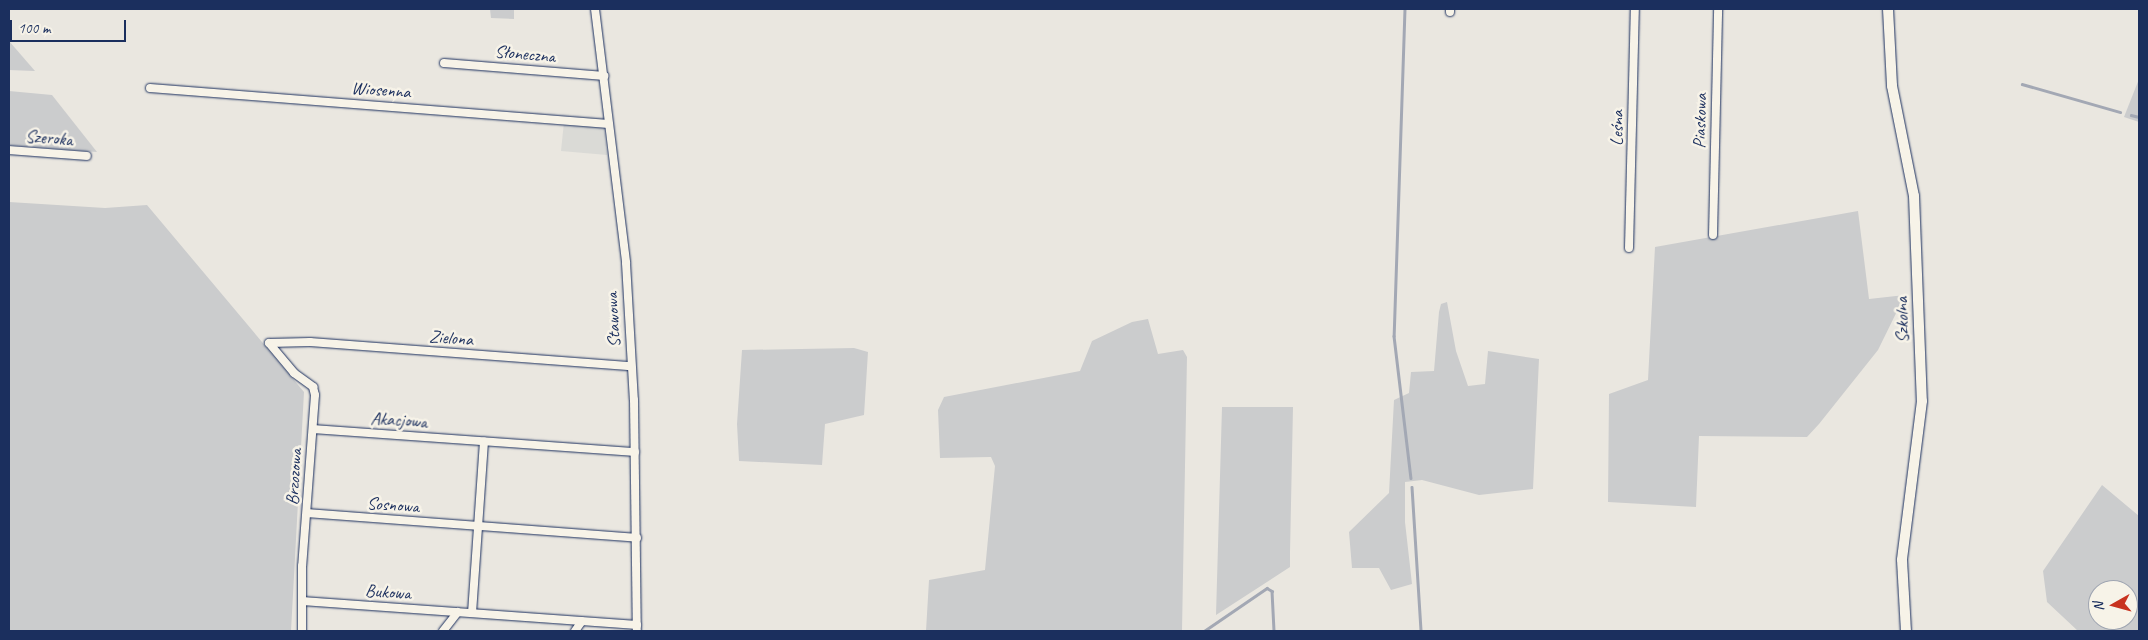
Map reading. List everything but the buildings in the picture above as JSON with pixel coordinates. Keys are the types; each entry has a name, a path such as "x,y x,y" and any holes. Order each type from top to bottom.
{"street":[{"name":"Stawowa","path":"594,9 604,76 608,124 626,263 635,452 637,628"},
{"name":"Leśna","path":"1629,248 1635,9"},
{"name":"Piaskowa","path":"1713,235 1718,9"},
{"name":"Szkolna","path":"1888,9 1892,86 1914,196 1922,401 1902,560 1906,631"},
{"name":"Słoneczna","path":"444,63 604,76"},
{"name":"Wiosenna","path":"150,88 608,124"},
{"name":"Szeroka","path":"9,150 87,156"},
{"name":"Zielona","path":"269,343 310,342 631,366"},
{"name":"Brzozowa","path":"269,343 294,373 313,387 313,429 302,600 302,631"},
{"name":"Akacjowa","path":"313,429 635,452"},
{"path":"472,613 484,441"},
{"name":"Sosnowa","path":"307,513 637,538"},
{"name":"Bukowa","path":"302,600 582,621 637,628"},
{"path":"443,631 458,612"},
{"path":"575,631 582,621"}],"shaded area":[{"path":"490,9 514,9 514,19 491,18"},
{"path":"9,41 35,71 9,70"},
{"path":"2139,79 2139,122 2124,117"},
{"path":"9,91 52,95 97,152 9,145"},
{"path":"564,122 604,125 607,155 561,151"},
{"path":"9,202 105,208 147,205 304,392 291,631 9,631"},
{"path":"1858,211 1869,299 1905,295 1878,350 1819,424 1807,437 1699,436 1696,507 1608,502 1609,394 1648,380 1655,247"},
{"path":"1447,302 1456,351 1468,386 1485,384 1488,351 1539,359 1533,489 1479,495 1422,480 1405,482 1405,522 1412,584 1391,590 1379,568 1352,568 1349,532 1389,493 1394,400 1409,393 1411,372 1434,371 1439,312 1441,304"},
{"path":"1148,319 1158,354 1183,350 1187,357 1182,631 926,631 929,580 985,570 995,466 991,457 940,458 938,410 944,397 1080,371 1092,341 1132,322"},
{"path":"854,348 868,352 864,415 825,424 822,465 739,461 737,424 742,350"},
{"path":"1222,407 1293,407 1290,567 1216,615"},
{"path":"2102,485 2139,516 2139,631 2078,631 2047,602 2043,571"}],"waterway":[{"path":"1405,9 1394,336 1411,478"},
{"path":"2022,84 2120,112"},
{"path":"2131,115 2139,117"},
{"path":"1412,487 1421,631"},
{"path":"1204,631 1267,588 1272,591 1274,631"}]}
